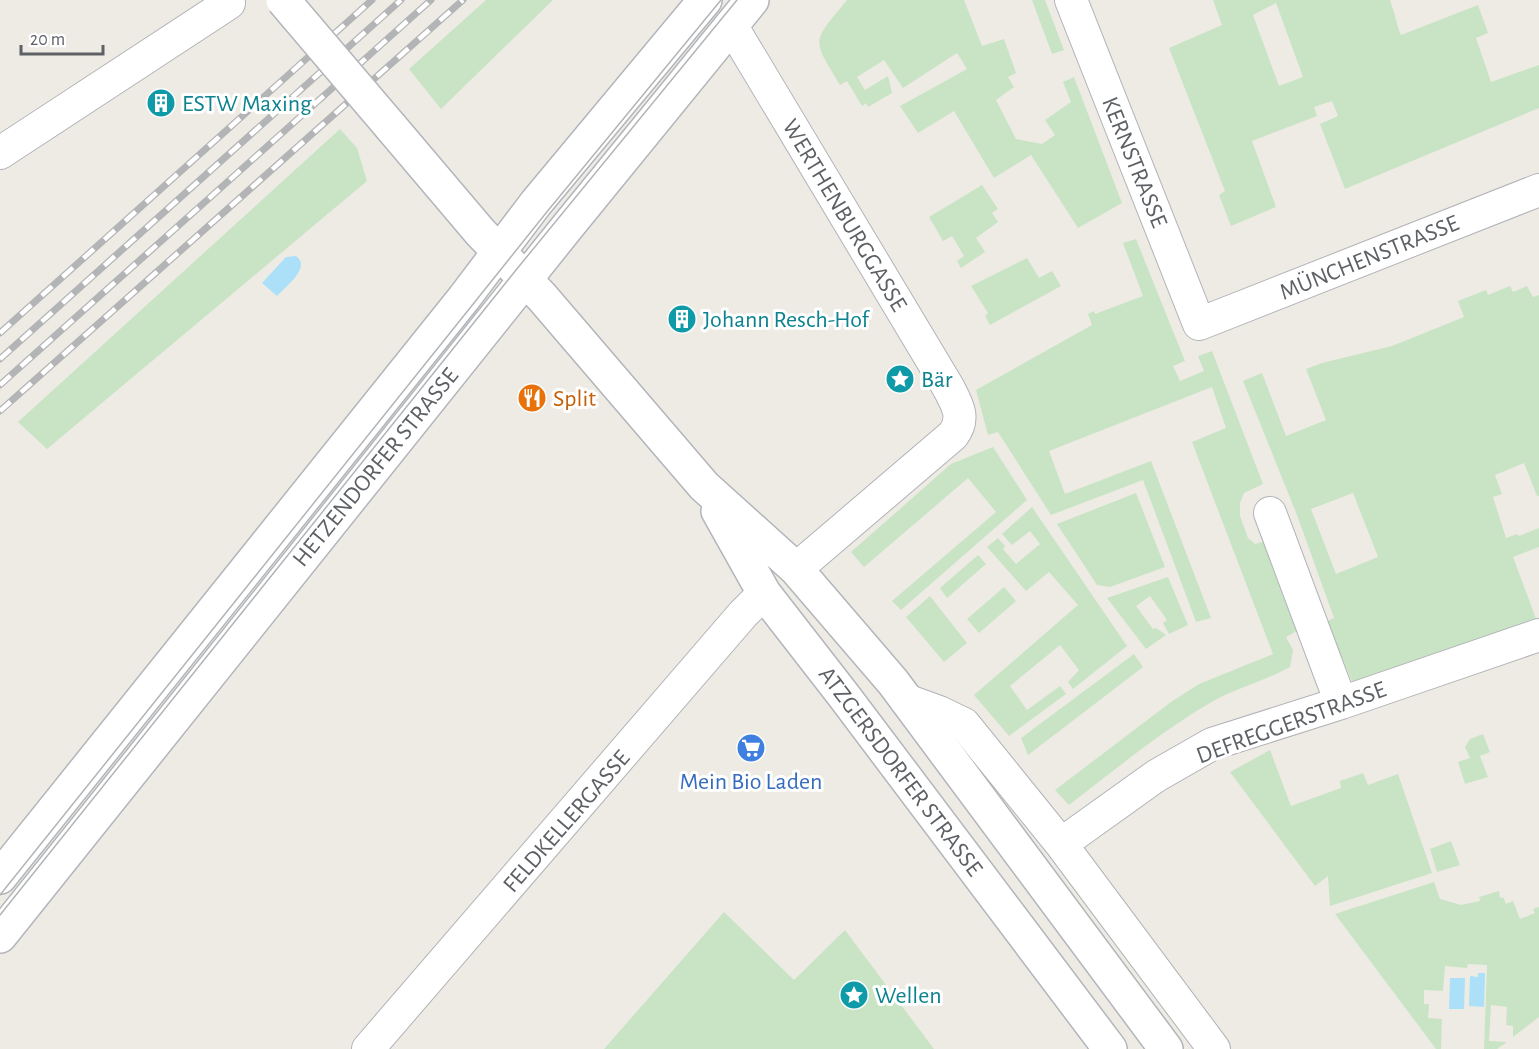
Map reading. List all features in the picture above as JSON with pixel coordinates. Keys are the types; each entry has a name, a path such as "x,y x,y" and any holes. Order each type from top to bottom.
{"main road":[{"name":"ATZGERSDORFER STRASSE","path":"283,0 704,486 796,569 906,700 1166,1049"},
{"name":"HETZENDORFER STRASSE","path":"0,877 537,203 705,0"},
{"name":"HETZENDORFER STRASSE","path":"0,936 525,279 752,0"},
{"name":"ATZGERSDORFER STRASSE","path":"704,486 764,593 1110,1049"}],"street":[{"name":"KERNSTRASSE","path":"1071,0 1199,324"},
{"path":"0,153 229,3"},
{"name":"WERTHENBURGGASSE","path":"731,25 960,412 960,421 953,435 796,569"},
{"name":"MÜNCHENSTRASSE","path":"1199,324 1539,190"},
{"path":"1270,513 1341,703"},
{"name":"FELDKELLERGASSE","path":"368,1049 743,614 764,593"},
{"name":"DEFREGGERSTRASSE","path":"1061,844 1156,776 1212,744 1341,703 1539,635"},
{"name":"ATZGERSDORFER STRASSE","path":"906,700 964,724 1061,844 1214,1049"}],"green space":[{"path":"486,0 553,0 441,109 409,69"},
{"path":"847,0 964,0 982,46 1004,39 1016,73 1008,77 1014,87 996,100 1016,139 1042,144 1055,135 1045,120 1071,102 1063,82 1074,77 1122,203 1078,228 1031,155 994,178 954,111 918,133 900,106 967,69 957,53 903,88 884,60 857,77 865,90 888,76 892,93 868,107 866,103 862,106 847,81 840,85 820,48 822,33"},
{"path":"1032,0 1045,0 1064,50 1052,54"},
{"path":"1213,0 1391,0 1401,35 1478,5 1488,33 1476,38 1491,82 1539,65 1539,108 1345,189 1320,124 1338,116 1332,101 1314,107 1317,116 1252,141 1276,207 1231,226 1219,195 1225,191 1169,48 1222,25","holes":["1276,3 1303,77 1279,86 1253,15"]},
{"path":"340,129 357,148 367,181 47,449 18,422"},
{"path":"982,185 998,209 992,213 998,222 976,238 985,252 961,268 957,261 964,256 952,236 943,241 929,217"},
{"path":"1136,239 1185,361 1173,366 1180,381 1204,371 1198,356 1212,351 1263,484 1244,493 1240,503 1240,516 1248,538 1255,544 1262,542 1267,545 1299,630 1286,637 1293,650 1290,667 1220,698 1191,714 1069,805 1055,790 1171,702 1199,684 1273,654 1192,442 1226,428 1212,387 1049,451 1065,494 1151,461 1211,618 1196,622 1143,480 1051,515 998,432 988,435 976,390 1092,325 1088,314 1094,311 1095,314 1143,296 1123,243"},
{"path":"1027,258 1039,278 1052,271 1061,286 990,325 985,316 988,313 971,286"},
{"path":"1510,286 1513,292 1527,286 1533,297 1539,295 1539,496 1537,496 1524,463 1495,475 1502,494 1493,497 1506,538 1517,534 1519,536 1539,528 1539,547 1513,557 1538,624 1354,686 1327,621 1334,618 1297,515 1243,381 1262,373 1286,436 1326,420 1306,369 1392,346 1464,317 1458,301 1486,290 1488,295","holes":["1353,493 1378,557 1336,574 1311,509"]},
{"path":"993,447 1027,500 901,610 892,601 996,512 968,478 864,567 851,552 951,464"},
{"path":"1136,493 1165,567 1110,587 1097,585 1057,524"},
{"path":"1032,507 1127,646 1073,689 1068,682 1079,670 1060,645 1010,686 1027,710 1060,686 1066,694 1009,736 974,695 1078,605 1049,572 1026,591 987,547 998,538 1005,546 1003,549 1016,564 1040,544 1030,531 1012,545 1002,534"},
{"path":"978,555 986,564 947,598 940,588"},
{"path":"1168,577 1188,625 1169,634 1163,623 1167,620 1150,596 1136,606 1153,629 1156,628 1166,635 1146,649 1107,598"},
{"path":"1004,587 1016,601 979,633 967,619"},
{"path":"930,596 967,643 944,662 906,617"},
{"path":"1134,654 1143,667 1028,755 1021,738"},
{"path":"1483,734 1490,752 1480,756 1488,777 1465,784 1458,762 1470,758 1465,747 1470,739"},
{"path":"1270,750 1291,806 1341,788 1340,781 1363,773 1368,785 1398,774 1432,873 1330,906 1328,876 1315,886 1230,772"},
{"path":"1451,841 1460,865 1437,872 1430,849"},
{"path":"1434,882 1440,899 1461,905 1480,901 1479,897 1499,891 1500,898 1503,897 1506,904 1513,901 1520,919 1535,913 1533,909 1539,907 1539,1017 1513,1037 1513,1026 1506,1025 1507,1007 1491,1005 1489,1041 1507,1042 1497,1049 1484,1049 1487,965 1468,964 1467,968 1445,966 1443,991 1424,990 1424,1004 1429,1004 1428,1018 1442,1019 1441,1049 1436,1049 1335,914"},
{"path":"724,912 794,980 845,930 934,1049 604,1049"}],"water":[{"path":"296,256 301,266 299,271 277,296 262,283 286,257"},
{"path":"1478,973 1485,973 1484,1007 1469,1006 1470,976 1478,977"},
{"path":"1450,978 1465,978 1464,1009 1449,1009"}],"tram line":[{"path":"0,895 546,213 721,0"},
{"path":"0,915 516,270 737,0"}],"railway":[{"path":"0,333 372,0"},
{"path":"0,359 401,0"},
{"path":"0,385 431,0"},
{"path":"0,411 463,0"}],"place":[{"name":"ESTW Maxing","path":"161,103"},
{"name":"Johann Resch-Hof","path":"682,319"},
{"name":"Bär","path":"900,379"},
{"name":"Split","path":"532,398"},
{"name":"Mein Bio Laden","path":"751,748"},
{"name":"Wellen","path":"854,995"}]}
